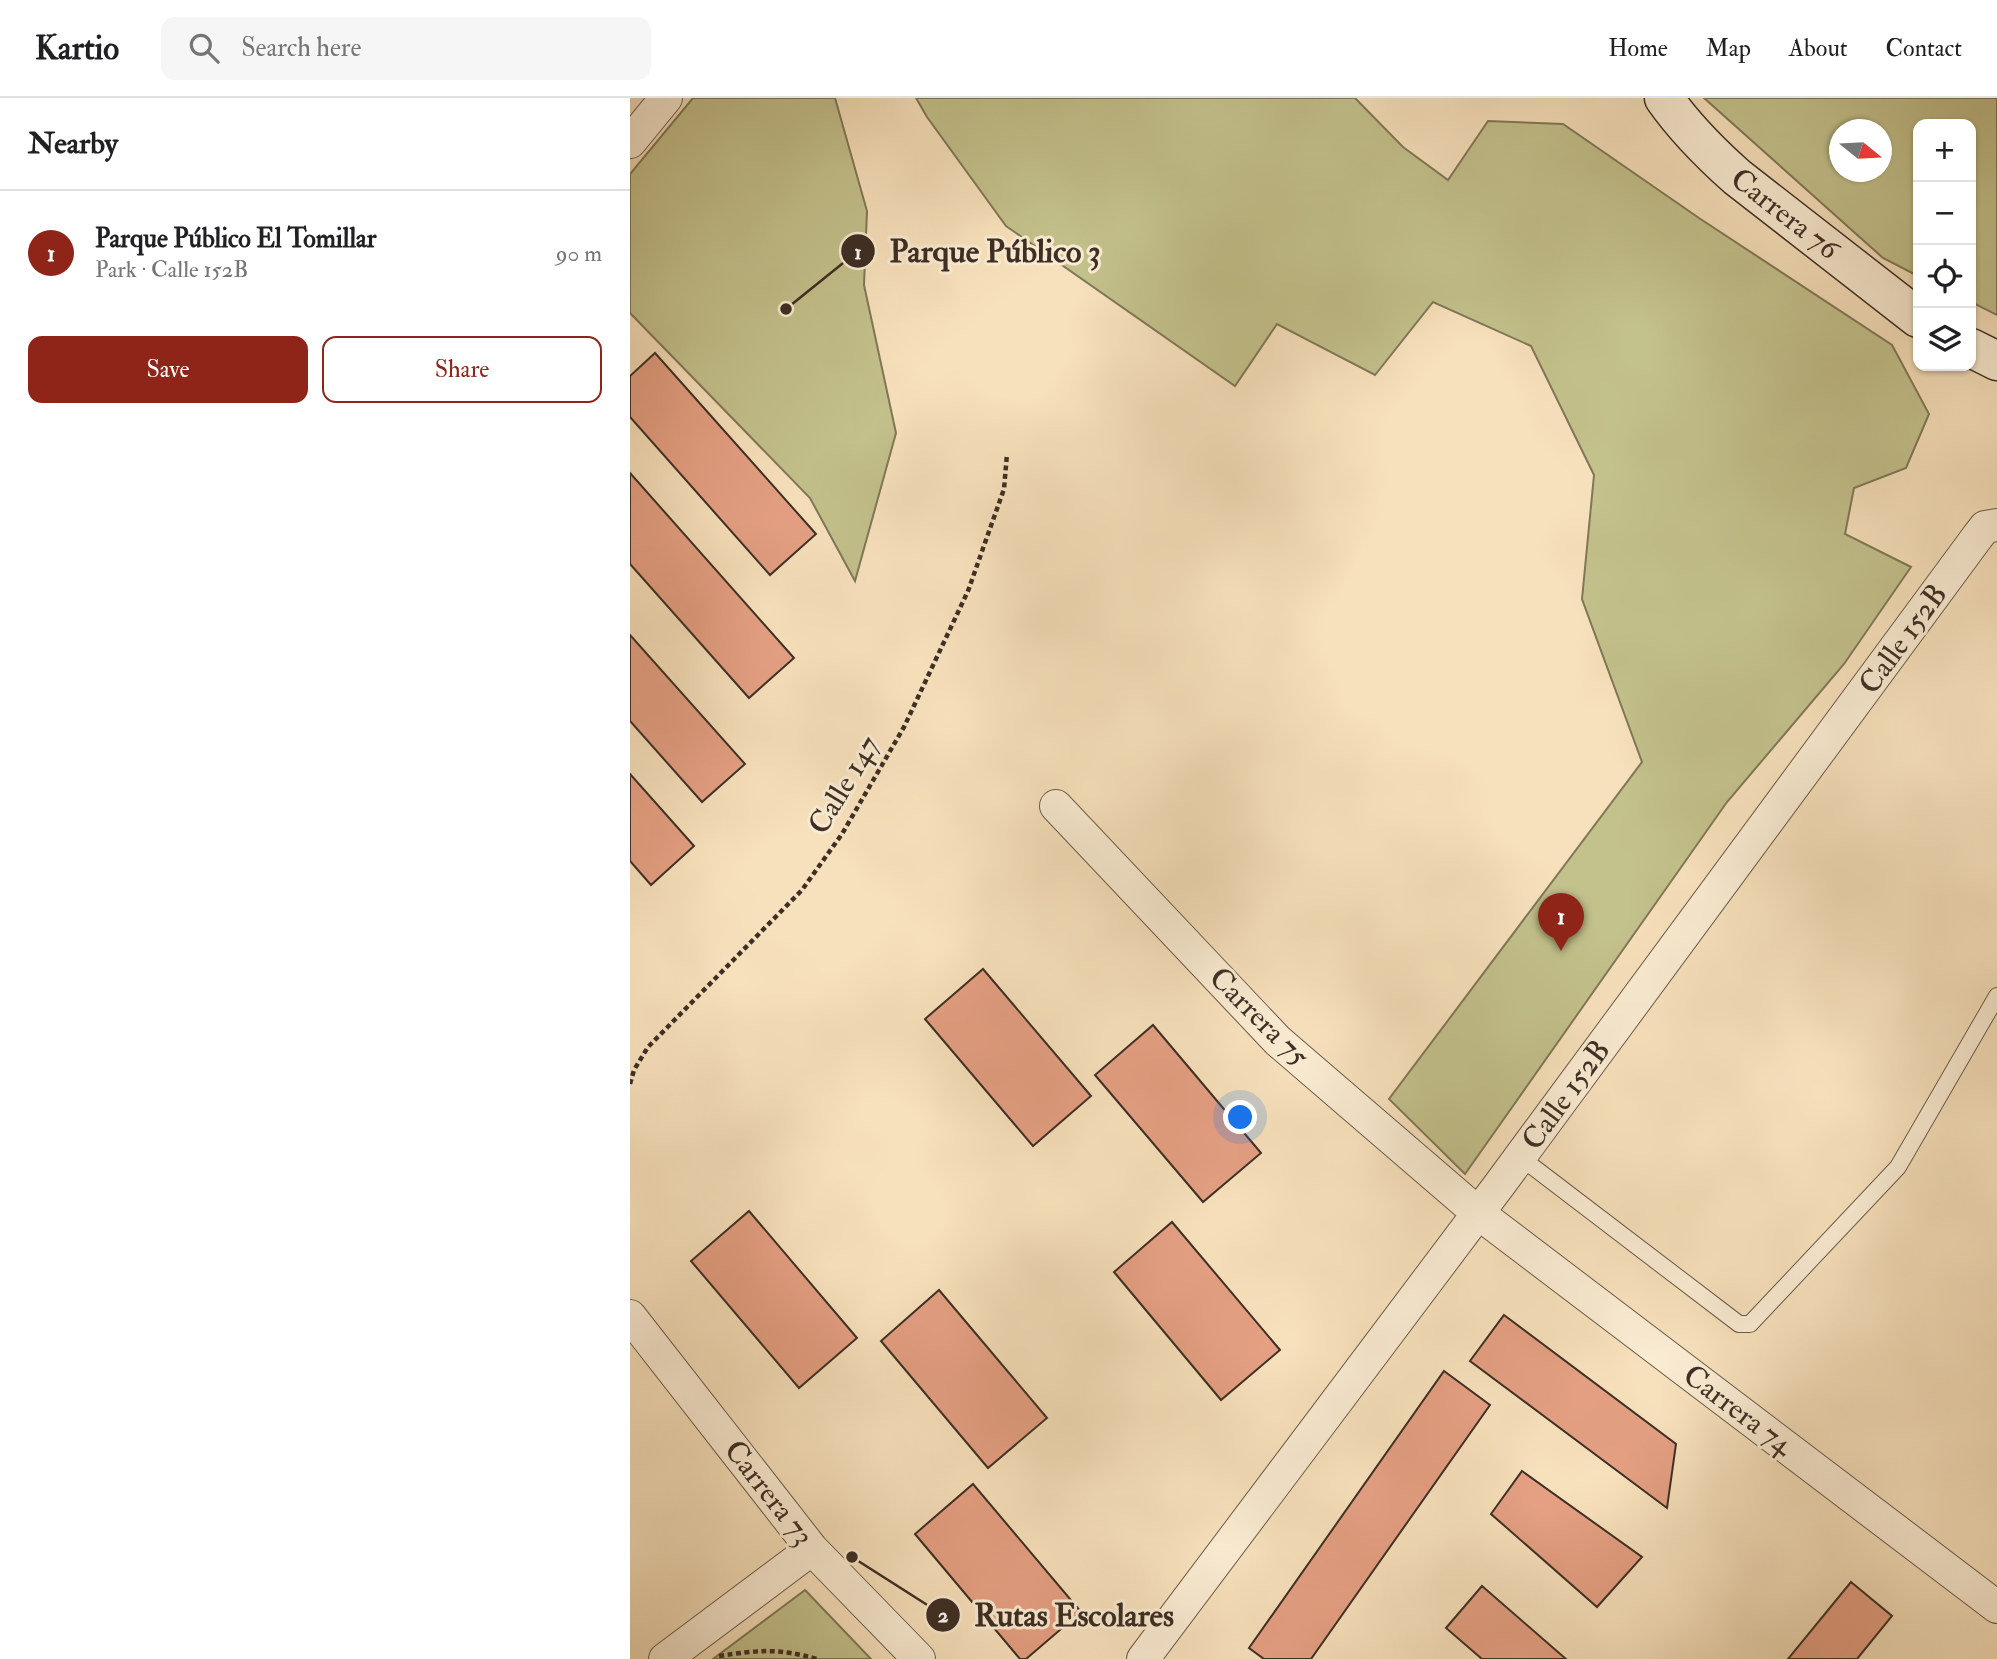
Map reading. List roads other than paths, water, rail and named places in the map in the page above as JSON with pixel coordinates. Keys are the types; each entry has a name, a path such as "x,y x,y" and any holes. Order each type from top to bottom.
{"street":[{"path":"630,142 666,98"},
{"name":"Carrera 76","path":"1664,98 1709,153 1913,314"},
{"path":"1976,350 1997,360"},
{"name":"Calle 152B","path":"1143,1659 1991,526"},
{"name":"Carrera 75","path":"1056,806 1278,1041 1478,1213"},
{"name":"Carrera 74","path":"1478,1213 1997,1607"},
{"name":"Carrera 73","path":"630,1316 812,1549 919,1659"},
{"path":"669,1656 812,1549"}],"lane":[{"path":"1520,1157 1739,1324 1750,1324 1898,1167 1997,996"}],"place":[{"name":"Parque Público 3","path":"786,309"},
{"name":"Parque Público El Tomillar","path":"1561,951"},
{"name":"Rutas Escolares","path":"852,1557"}]}
